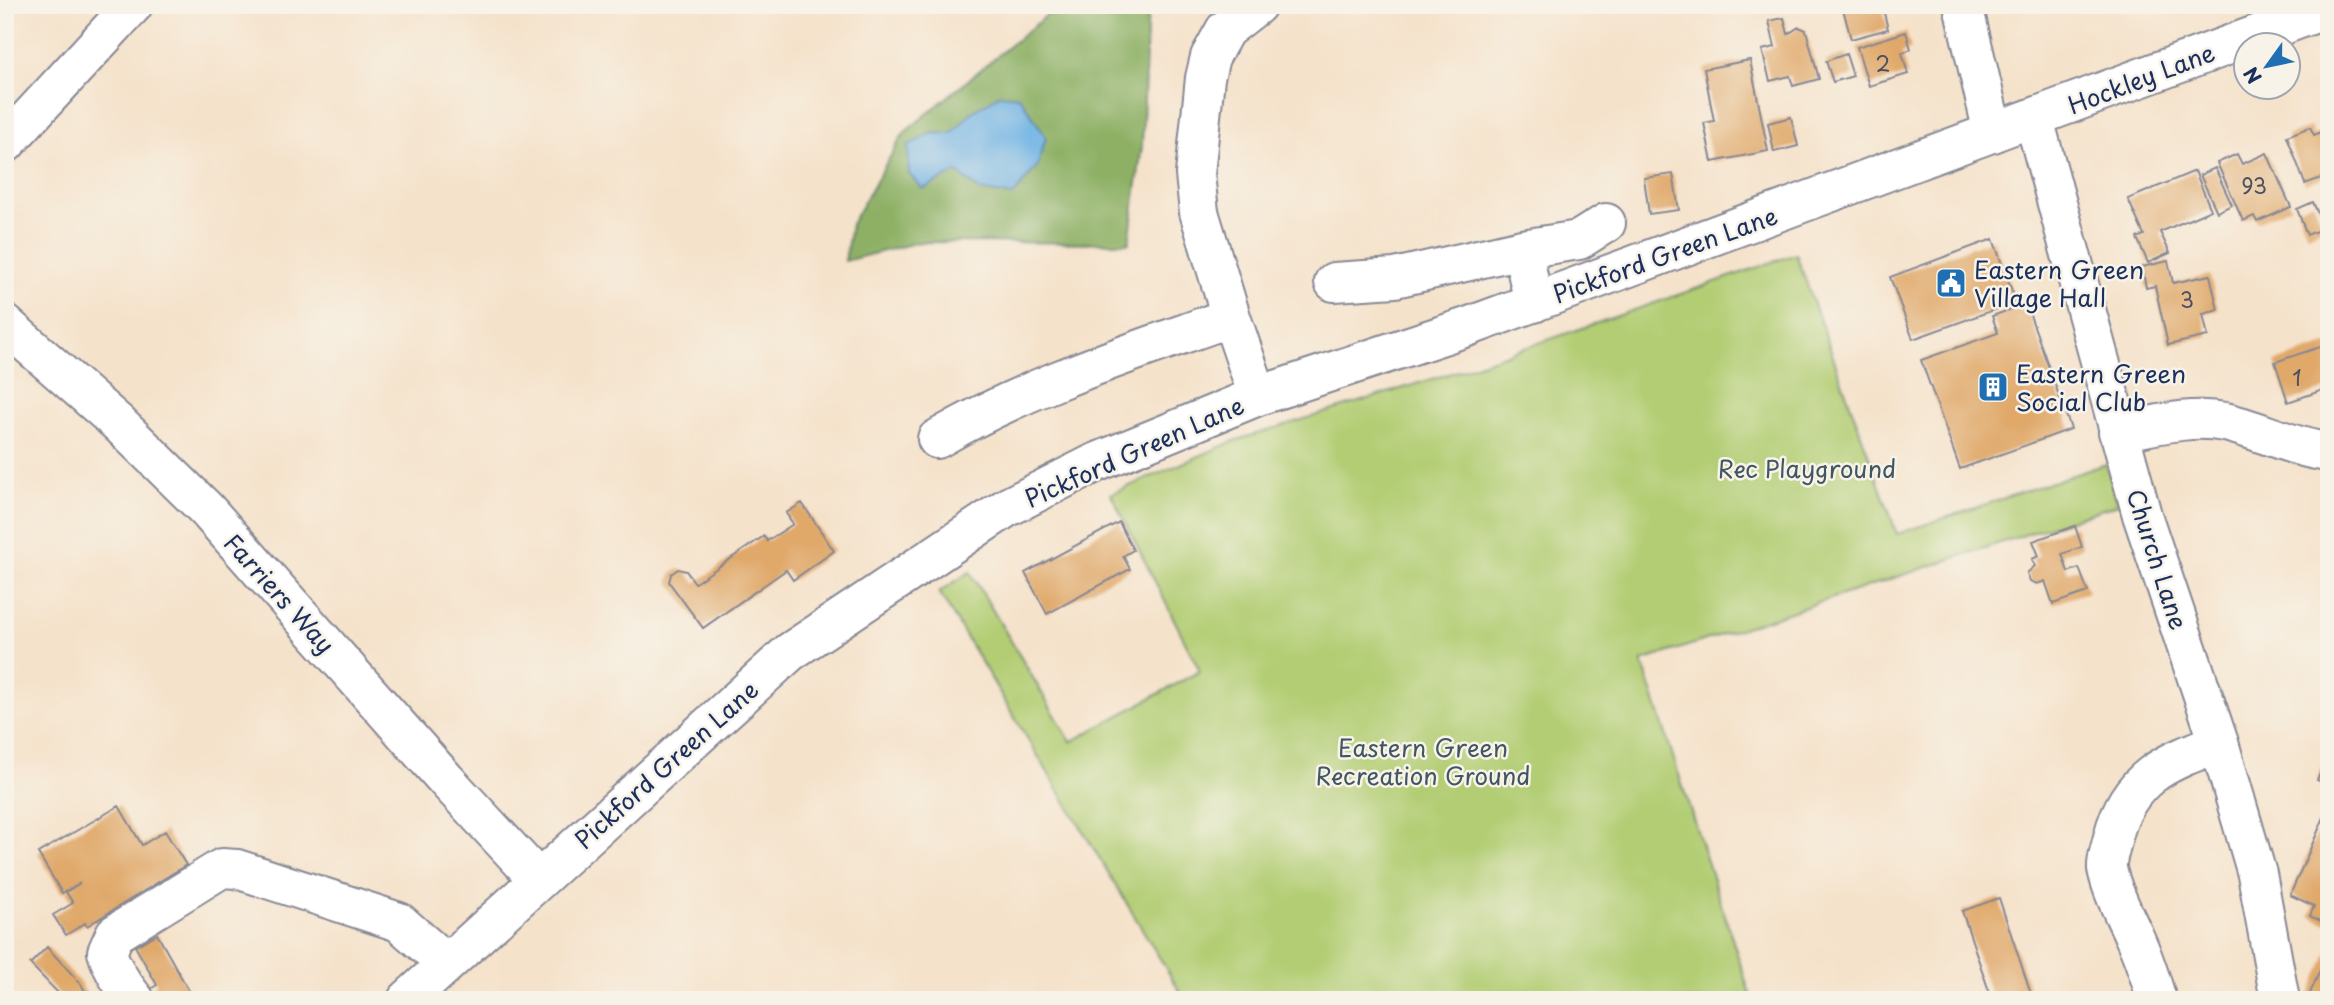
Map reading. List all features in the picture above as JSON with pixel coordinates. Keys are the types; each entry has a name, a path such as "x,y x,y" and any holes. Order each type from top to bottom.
{"street":[{"path":"5,144 133,5"},
{"path":"1257,5 1225,30 1210,57 1196,151 1195,191 1231,317 1258,396"},
{"path":"1963,5 1993,133"},
{"name":"Hockley Lane","path":"1993,133 2309,10"},
{"name":"Church Lane","path":"2034,119 2142,515 2219,743 2257,874 2280,1000"},
{"name":"Pickford Green Lane","path":"407,1000 790,652 1006,508 1095,463 1258,396 1534,303 1993,133"},
{"path":"1334,282 1395,278 1522,249 1579,240 1606,223"},
{"path":"1522,249 1534,303"},
{"path":"937,439 970,419 1067,376 1231,317"},
{"name":"Farriers Way","path":"5,324 118,423 206,509 446,780 538,879"},
{"path":"2118,432 2200,420 2225,422 2311,450 2329,452"},
{"path":"2157,1000 2137,944 2119,907 2106,866 2116,825 2127,801 2141,782 2159,768 2185,755 2219,743"},
{"path":"135,1000 109,962 107,952 115,934 222,868 237,869 399,922 446,963"}],"green space":[{"path":"1059,5 1148,5 1142,146 1129,243 919,242 845,261 851,224 904,133"},
{"name":"Eastern Green Recreation Ground","path":"1796,254 1897,534 2106,464 2118,504 1642,661 1752,1000 1185,1000 939,592 970,572 1071,742 1200,671 1111,494 1234,441 1458,371"}],"water":[{"path":"1000,94 1019,96 1046,137 1038,165 1013,196 979,190 957,172 923,189 909,174 908,145 933,133 951,134 971,113"}],"building":[{"path":"1842,5 1882,5 1888,29 1851,39"},
{"path":"1784,18 1788,34 1799,27 1806,30 1819,79 1793,86 1790,76 1770,81 1762,50 1775,47 1769,21"},
{"path":"1906,32 1911,49 1902,53 1908,74 1869,86 1857,47"},
{"path":"1846,54 1853,76 1833,82 1826,61"},
{"path":"1750,60 1768,151 1712,162 1704,123 1714,121 1704,69"},
{"path":"1791,117 1798,146 1774,152 1768,123"},
{"path":"2310,127 2314,135 2329,129 2329,175 2305,184 2287,136"},
{"path":"2267,153 2291,207 2257,222 2254,216 2243,221 2217,163 2237,154 2242,164"},
{"path":"2215,168 2232,205 2217,212 2200,175"},
{"path":"2195,171 2211,210 2160,232 2170,253 2148,263 2137,238 2144,235 2128,199"},
{"path":"1673,174 1679,210 1649,214 1644,178"},
{"path":"2313,202 2324,228 2307,235 2297,209"},
{"name":"Eastern Green Village Hall","path":"1993,239 2016,302 1913,339 1890,277"},
{"path":"2168,261 2173,283 2210,275 2218,310 2203,314 2208,336 2168,345 2155,286 2146,288 2142,267"},
{"name":"Eastern Green Social Club","path":"2026,304 2071,429 1960,469 1921,360 1998,333 1992,316"},
{"path":"2329,344 2329,388 2288,402 2275,362"},
{"path":"802,503 834,551 793,580 786,570 703,628 669,582 671,574 678,569 686,571 695,583 764,536 767,541 793,524 786,513"},
{"path":"1119,522 1133,550 1123,556 1130,569 1047,614 1025,573"},
{"path":"2075,526 2082,547 2062,554 2068,572 2079,568 2088,592 2053,604 2045,581 2037,584 2030,581 2027,573 2035,566 2032,559 2039,556 2033,541"},
{"path":"2329,753 2329,785 2317,780"},
{"path":"119,806 142,845 165,831 186,865 87,926 85,923 66,935 53,915 73,903 66,892 80,883 62,893 38,853"},
{"path":"2329,806 2329,925 2310,916 2314,906 2290,895"},
{"path":"1999,898 2033,1000 1992,1000 1962,911"},
{"path":"157,934 194,1000 148,1000 144,993 157,985 135,946"},
{"path":"47,947 81,984 90,1000 65,1000 30,964"},
{"path":"2329,950 2329,1000 2307,1000"}],"place":[{"name":"Eastern Green Village Hall","path":"1951,283"},
{"name":"Eastern Green Social Club","path":"1993,387"}],"park label":[{"name":"Rec Playground","path":"1807,468"}]}
